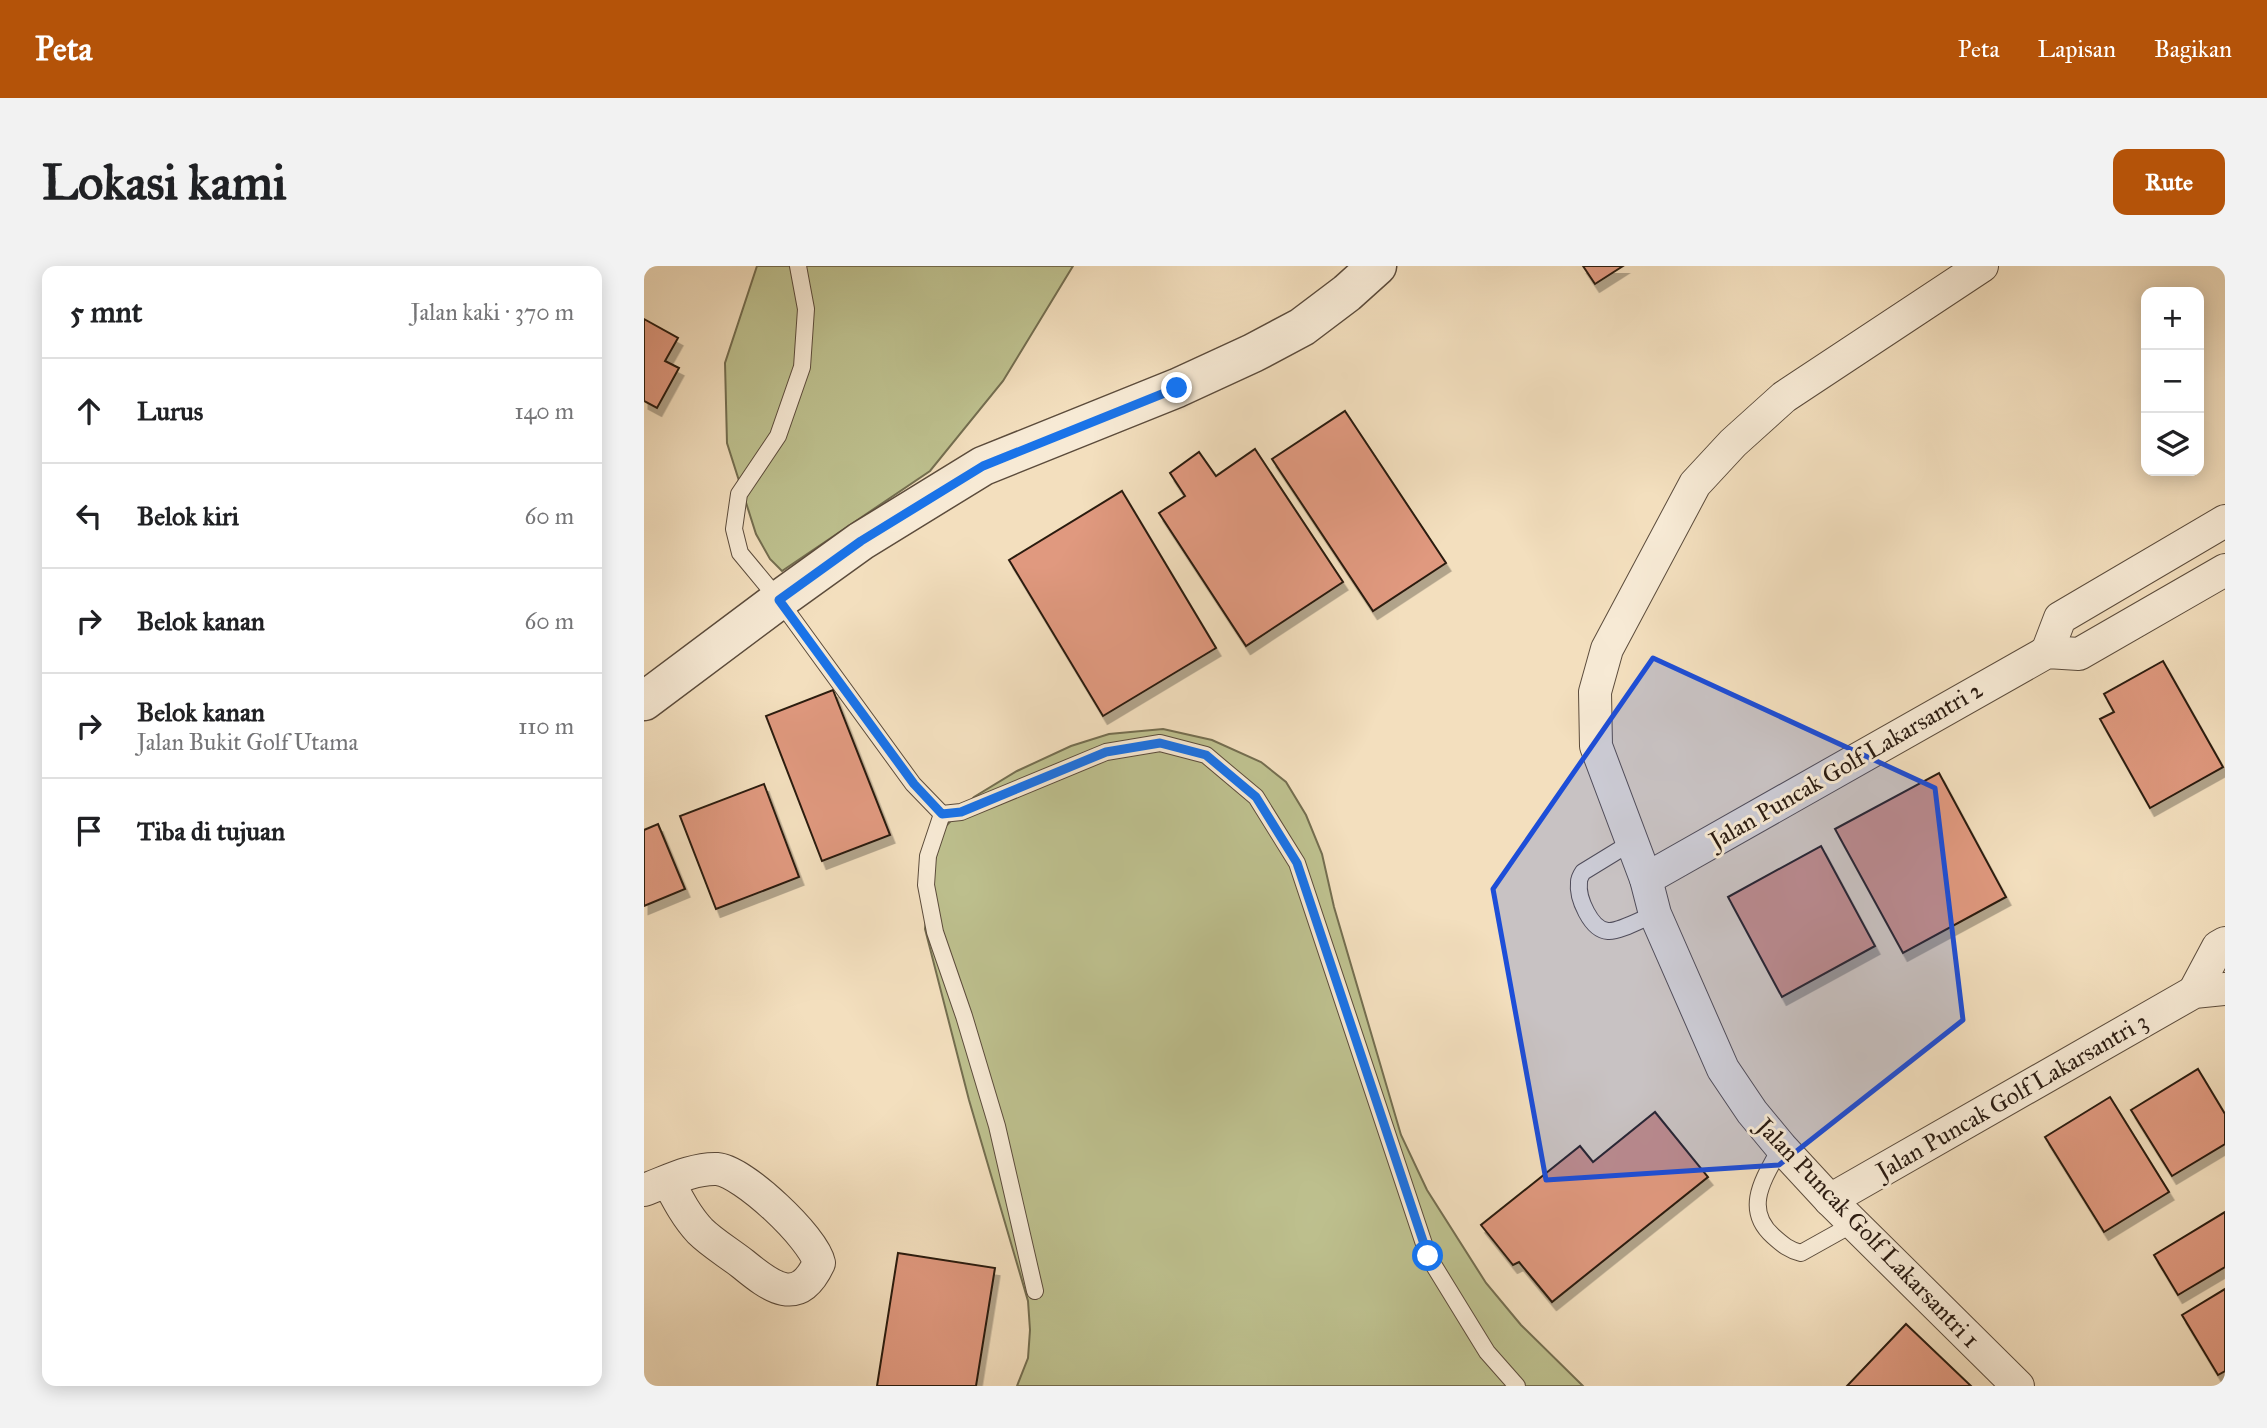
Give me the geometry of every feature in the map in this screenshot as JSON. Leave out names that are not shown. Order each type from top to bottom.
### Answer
[{"type":"street","points":[[644,701],[861,541],[983,466],[1177,388],[1253,353],[1302,327],[1377,266]]},
{"type":"street","name":"Jalan Puncak Golf Lakarsantri 1","points":[[1982,266],[1946,276],[1784,397],[1733,443],[1695,484],[1607,649],[1595,692],[1595,746],[1646,879],[1655,914],[1723,1069],[1752,1112],[1830,1200],[2018,1386]]},
{"type":"street","points":[[2225,521],[2060,618],[2046,652],[2079,654],[2225,570]]},
{"type":"street","name":"Jalan Puncak Golf Lakarsantri 2","points":[[1646,879],[2046,652]]},
{"type":"street","points":[[2194,992],[2218,947],[2225,943]]},
{"type":"street","name":"Jalan Puncak Golf Lakarsantri 3","points":[[1830,1200],[2194,992],[2225,989]]},
{"type":"street","points":[[719,1169],[735,1174],[761,1193],[813,1247],[819,1263],[812,1278],[793,1290],[782,1290],[767,1283],[700,1231],[680,1205],[656,1185],[703,1170],[719,1169]]},
{"type":"lane","points":[[798,266],[806,309],[802,367],[779,436],[739,494],[734,529],[740,554],[779,600],[914,784],[942,814]]},
{"type":"lane","points":[[942,814],[961,812],[1106,752],[1160,743],[1206,755],[1256,797],[1297,863],[1428,1256],[1487,1352],[1517,1386]]},
{"type":"lane","points":[[942,814],[928,856],[926,885],[935,932],[997,1126],[1035,1291]]},
{"type":"lane","points":[[1632,842],[1583,872],[1578,880],[1580,894],[1587,912],[1600,929],[1611,932],[1655,914]]},
{"type":"lane","points":[[1781,1147],[1760,1185],[1757,1208],[1763,1227],[1788,1250],[1801,1252],[1853,1224]]},
{"type":"highlighted area","points":[[1653,658],[1935,788],[1963,1020],[1779,1165],[1546,1180],[1493,889]]},
{"type":"green space","points":[[757,266],[1073,266],[1003,381],[930,471],[782,571],[770,559],[756,534],[727,443],[725,363]]},
{"type":"green space","points":[[1163,729],[1212,740],[1261,762],[1286,782],[1306,815],[1322,854],[1334,907],[1401,1135],[1427,1190],[1486,1283],[1521,1325],[1583,1386],[1017,1386],[1028,1358],[1028,1301],[969,1100],[925,929],[931,874],[944,828],[974,797],[1017,771],[1071,746],[1109,734]]},
{"type":"building","points":[[1583,266],[1623,266],[1595,284]]},
{"type":"building","points":[[644,319],[678,338],[665,361],[679,368],[657,408],[644,401]]},
{"type":"building","points":[[1345,411],[1446,563],[1373,611],[1272,459]]},
{"type":"building","points":[[1255,449],[1343,582],[1246,646],[1159,513],[1185,496],[1170,473],[1199,452],[1216,476]]},
{"type":"building","points":[[1122,491],[1216,648],[1103,716],[1009,560]]},
{"type":"building","points":[[2163,661],[2223,767],[2150,808],[2100,719],[2114,712],[2104,694]]},
{"type":"building","points":[[833,690],[890,835],[822,861],[766,716]]},
{"type":"building","points":[[1939,773],[2006,897],[1903,953],[1835,829]]},
{"type":"building","points":[[764,784],[799,877],[716,909],[680,816]]},
{"type":"building","points":[[658,824],[685,889],[644,906],[644,830]]},
{"type":"building","points":[[1821,846],[1875,946],[1782,997],[1728,897]]},
{"type":"building","points":[[2198,1069],[2225,1114],[2225,1144],[2172,1176],[2131,1110]]},
{"type":"building","points":[[2110,1097],[2169,1192],[2104,1232],[2045,1137]]},
{"type":"building","points":[[1655,1112],[1708,1177],[1552,1302],[1519,1262],[1513,1265],[1481,1225],[1580,1146],[1593,1162]]},
{"type":"building","points":[[2225,1212],[2225,1267],[2178,1295],[2154,1255]]},
{"type":"building","points":[[898,1253],[995,1268],[976,1386],[877,1386]]},
{"type":"building","points":[[2225,1289],[2225,1371],[2218,1375],[2182,1315]]},
{"type":"building","points":[[1906,1324],[1971,1386],[1847,1386]]},
{"type":"route","points":[[1177,388],[983,466],[861,541],[779,600],[914,784],[942,814],[961,812],[1106,752],[1160,743],[1206,755],[1256,797],[1297,863],[1428,1256]]}]
